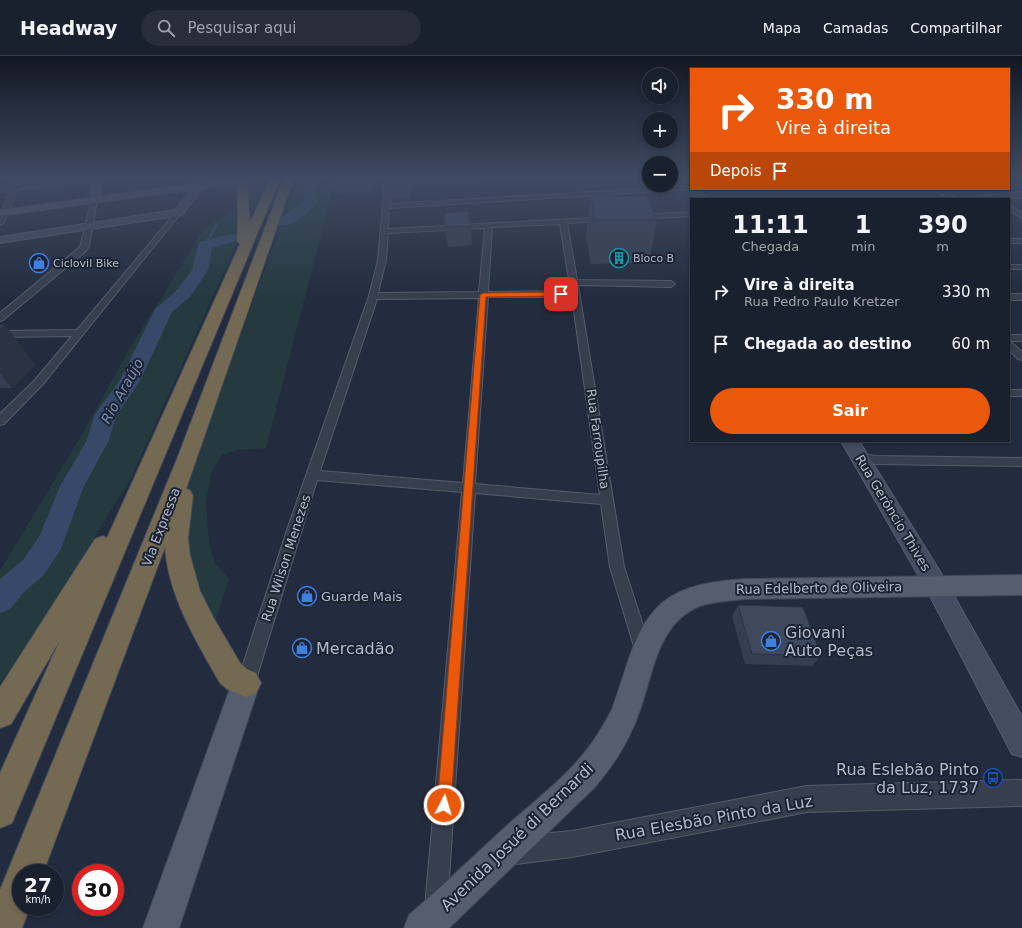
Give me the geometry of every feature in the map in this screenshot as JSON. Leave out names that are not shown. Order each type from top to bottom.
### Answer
[{"type":"highway","points":[[243,250],[244,219]]},
{"type":"highway","points":[[0,812],[257,219]]},
{"type":"highway","name":"Via Expressa","points":[[29,864],[187,459],[275,219]]},
{"type":"highway","points":[[187,459],[176,539],[179,561],[196,612],[209,636],[230,673],[237,679],[246,683]]},
{"type":"highway","points":[[0,713],[30,667],[79,583],[138,493]]},
{"type":"highway","points":[[3,928],[12,906]]},
{"type":"main road","points":[[0,240],[141,219]]},
{"type":"main road","name":"Rua Gerôncio Thives","points":[[851,442],[936,585],[1022,744]]},
{"type":"main road","name":"Rua Edelberto de Oliveira","points":[[644,654],[659,625],[671,612],[685,601],[717,591],[745,588],[1022,585]]},
{"type":"main road","name":"Avenida Josué di Bernardi","points":[[428,922],[566,793],[600,757],[614,735],[624,714],[644,654]]},
{"type":"main road","name":"Rua Wilson Menezes","points":[[161,928],[246,683]]},
{"type":"street","points":[[0,318],[83,249],[85,246],[90,219]]},
{"type":"street","points":[[0,421],[39,382],[172,219]]},
{"type":"street","name":"Rua Wilson Menezes","points":[[246,683],[373,296],[382,260],[385,219]]},
{"type":"street","points":[[384,231],[603,219]]},
{"type":"street","name":"Rua Farroupilha","points":[[563,221],[575,288],[617,568],[644,654]]},
{"type":"street","points":[[428,922],[468,487],[489,225]]},
{"type":"street","points":[[1010,241],[1022,241]]},
{"type":"street","points":[[1010,267],[1022,267]]},
{"type":"street","points":[[373,296],[483,295],[575,288],[671,284]]},
{"type":"street","points":[[1010,297],[1022,297]]},
{"type":"street","points":[[0,334],[80,333]]},
{"type":"street","points":[[1010,338],[1022,338]]},
{"type":"street","points":[[1010,346],[1022,357]]},
{"type":"street","points":[[1010,393],[1022,393]]},
{"type":"street","points":[[861,458],[876,460],[1022,462]]},
{"type":"street","points":[[313,475],[607,500]]},
{"type":"street","name":"Rua Elesbão Pinto da Luz","points":[[504,852],[572,844],[807,799],[1022,793]]},
{"type":"green space","points":[[220,219],[237,219],[239,232],[237,243],[132,476],[42,623],[0,683],[0,571],[80,438],[130,348],[202,232],[209,225]]},
{"type":"green space","points":[[283,219],[325,219],[266,448],[236,450],[222,455],[211,473],[206,502],[209,544],[216,565],[229,579],[213,628],[203,602],[188,547],[184,514],[186,484]]},
{"type":"building","points":[[445,219],[470,219],[471,226],[446,227]]},
{"type":"building","points":[[596,219],[656,219],[657,220],[596,220]]},
{"type":"building","name":"Giovani Auto Peças","points":[[738,605],[803,607],[821,656],[752,654]]},
{"type":"waterway","name":"Rio Araújo","points":[[284,222],[289,219]]},
{"type":"waterway","points":[[205,245],[217,224]]},
{"type":"waterway","name":"Rio Araújo","points":[[0,600],[15,582],[33,568],[51,541],[72,486],[97,442],[106,414],[130,381],[164,309],[184,293],[200,270],[205,245],[231,238]]},
{"type":"place","name":"Bloco B","points":[[619,258]]},
{"type":"place","name":"Ciclovil Bike","points":[[39,263]]},
{"type":"place","name":"Guarde Mais","points":[[307,596]]},
{"type":"place","name":"Giovani Auto Peças","points":[[771,641]]},
{"type":"place","name":"Mercadão","points":[[302,648]]},
{"type":"place","name":"Rua Eslebão Pinto da Luz, 1737","points":[[993,778]]},
{"type":"route","points":[[444,805],[483,295],[561,294]]}]
